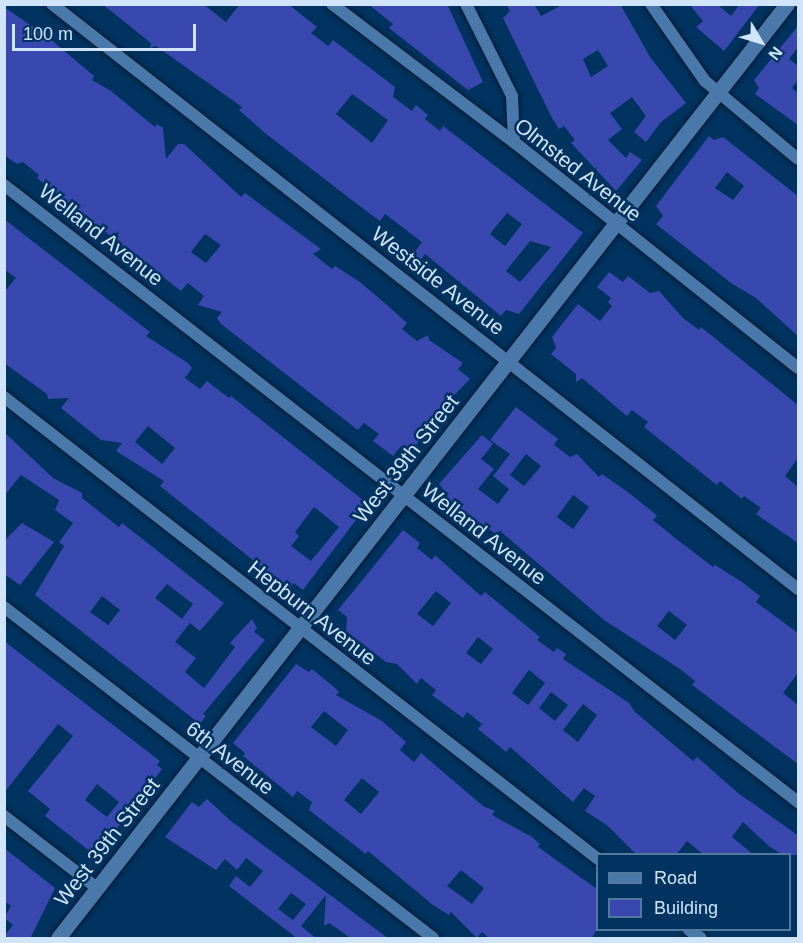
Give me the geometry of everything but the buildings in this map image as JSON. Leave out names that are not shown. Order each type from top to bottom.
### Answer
[{"type":"street","name":"Westside Avenue","points":[[52,4],[798,589]]},
{"type":"street","name":"Olmsted Avenue","points":[[332,4],[514,142],[798,368]]},
{"type":"street","points":[[466,4],[512,96],[514,142]]},
{"type":"street","points":[[651,4],[718,93],[798,159]]},
{"type":"street","name":"West 39th Street","points":[[58,939],[787,4]]},
{"type":"street","name":"Welland Avenue","points":[[4,185],[798,802]]},
{"type":"street","name":"Hepburn Avenue","points":[[4,397],[596,858]]},
{"type":"street","name":"6th Avenue","points":[[4,607],[433,939]]},
{"type":"street","points":[[4,816],[98,888]]}]
